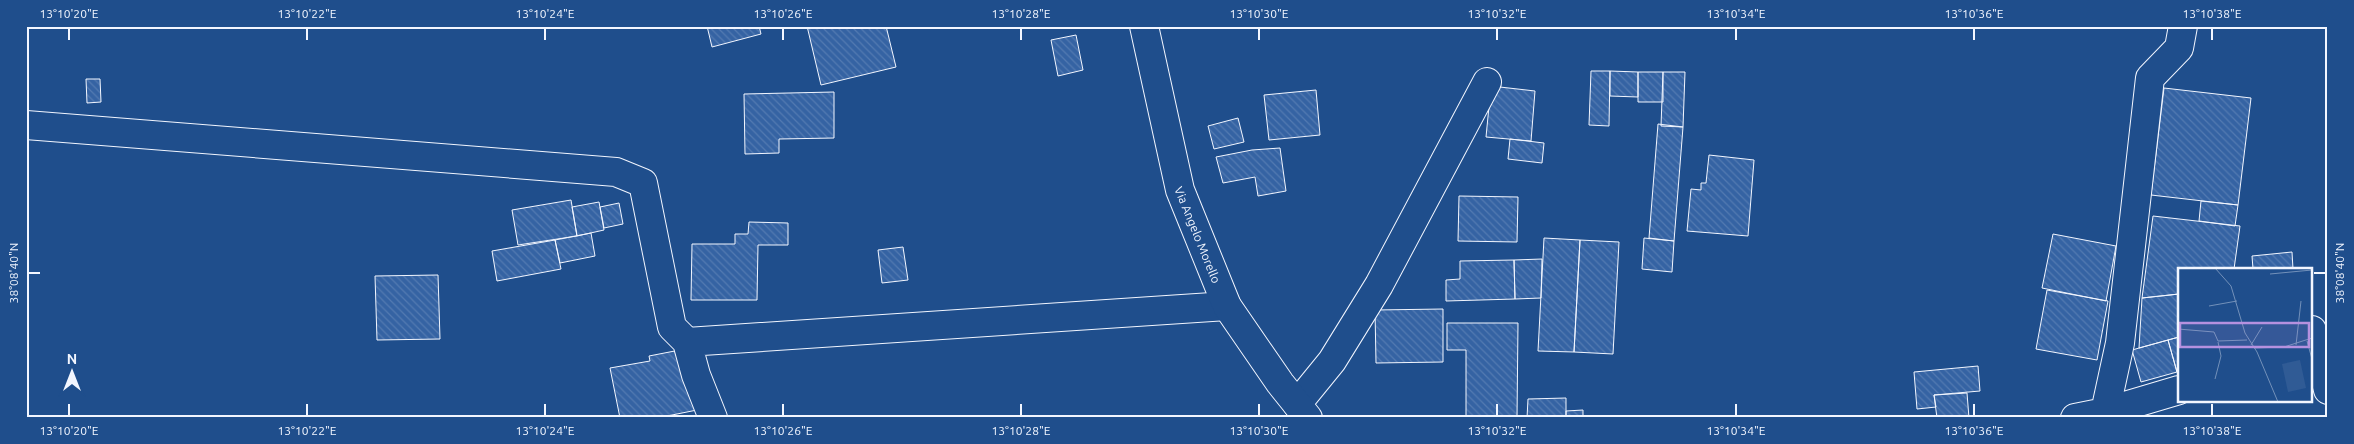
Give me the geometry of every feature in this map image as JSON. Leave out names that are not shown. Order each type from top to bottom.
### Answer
[{"type":"street","name":"Via Angelo Morello","points":[[1144,26],[1180,190],[1227,306],[1280,383],[1303,411]]},
{"type":"street","points":[[2105,412],[2120,343],[2150,78],[2180,48],[2183,26]]},
{"type":"street","points":[[1303,411],[1332,360],[1379,285],[1487,82]]},
{"type":"street","points":[[26,125],[616,172],[643,182],[672,327],[687,342],[696,375],[713,418]]},
{"type":"street","points":[[687,342],[1227,306]]},
{"type":"street","points":[[2317,327],[2328,390]]},
{"type":"street","points":[[2075,418],[2105,412],[2178,390]]},
{"type":"building","points":[[707,26],[759,26],[761,34],[712,47]]},
{"type":"building","points":[[807,26],[886,26],[896,67],[821,85]]},
{"type":"building","points":[[1076,35],[1083,70],[1058,76],[1051,40]]},
{"type":"building","points":[[1591,71],[1610,71],[1609,126],[1589,125]]},
{"type":"building","points":[[1610,71],[1638,72],[1638,97],[1610,96]]},
{"type":"building","points":[[1638,72],[1663,72],[1663,102],[1638,102]]},
{"type":"building","points":[[1663,72],[1685,72],[1683,127],[1661,126]]},
{"type":"building","points":[[86,79],[100,79],[101,102],[87,103]]},
{"type":"building","points":[[1491,86],[1535,91],[1531,141],[1486,137]]},
{"type":"building","points":[[2164,88],[2251,98],[2238,205],[2151,195]]},
{"type":"building","points":[[1316,90],[1320,135],[1269,140],[1264,95]]},
{"type":"building","points":[[834,92],[834,138],[779,139],[779,153],[745,154],[744,94]]},
{"type":"building","points":[[1238,118],[1244,142],[1214,149],[1208,126]]},
{"type":"building","points":[[1658,124],[1683,127],[1674,241],[1649,238]]},
{"type":"building","points":[[1510,139],[1544,143],[1542,163],[1508,159]]},
{"type":"building","points":[[1280,148],[1286,191],[1258,196],[1255,177],[1223,183],[1216,157],[1252,150]]},
{"type":"building","points":[[1709,155],[1754,160],[1748,236],[1687,231],[1691,189],[1701,190],[1701,183],[1706,183]]},
{"type":"building","points":[[1459,196],[1518,197],[1517,242],[1458,241]]},
{"type":"building","points":[[571,200],[577,236],[518,245],[512,210]]},
{"type":"building","points":[[2201,201],[2238,205],[2235,226],[2199,221]]},
{"type":"building","points":[[599,202],[604,230],[577,236],[572,207]]},
{"type":"building","points":[[619,203],[623,224],[604,228],[600,207]]},
{"type":"building","points":[[2153,216],[2240,226],[2234,268],[2178,268],[2178,294],[2142,298]]},
{"type":"building","points":[[749,222],[788,223],[788,245],[758,245],[757,300],[691,300],[692,244],[735,244],[735,234],[748,234]]},
{"type":"building","points":[[591,233],[595,256],[560,263],[555,240]]},
{"type":"building","points":[[2053,234],[2116,246],[2106,301],[2042,288]]},
{"type":"building","points":[[1544,238],[1580,240],[1574,352],[1538,351]]},
{"type":"building","points":[[1644,238],[1674,241],[1672,272],[1642,269]]},
{"type":"building","points":[[555,240],[561,269],[497,281],[492,251]]},
{"type":"building","points":[[1580,240],[1619,242],[1613,354],[1574,352]]},
{"type":"building","points":[[903,247],[908,280],[882,283],[878,250]]},
{"type":"building","points":[[2292,252],[2293,268],[2253,268],[2252,256]]},
{"type":"building","points":[[1542,259],[1541,298],[1515,299],[1514,260]]},
{"type":"building","points":[[1514,260],[1515,299],[1446,301],[1446,280],[1460,279],[1460,261]]},
{"type":"building","points":[[438,275],[440,339],[377,340],[375,276]]},
{"type":"building","points":[[2047,290],[2108,301],[2097,360],[2036,349]]},
{"type":"building","points":[[2178,294],[2178,337],[2139,348],[2142,298]]},
{"type":"building","points":[[1443,309],[1443,362],[1376,363],[1375,310]]},
{"type":"building","points":[[1447,323],[1518,323],[1517,418],[1466,418],[1466,350],[1447,350]]},
{"type":"building","points":[[2178,337],[2178,372],[2177,372],[2168,340]]},
{"type":"building","points":[[2168,340],[2177,372],[2141,382],[2132,350]]},
{"type":"building","points":[[685,349],[697,410],[657,418],[620,418],[610,368],[650,361],[649,356]]},
{"type":"building","points":[[1978,366],[1980,391],[1934,395],[1936,407],[1917,409],[1914,372]]},
{"type":"building","points":[[1967,393],[1969,418],[1937,418],[1934,395]]},
{"type":"building","points":[[1566,398],[1566,418],[1527,418],[1528,399]]},
{"type":"building","points":[[1583,410],[1583,418],[1566,418],[1566,411]]}]
